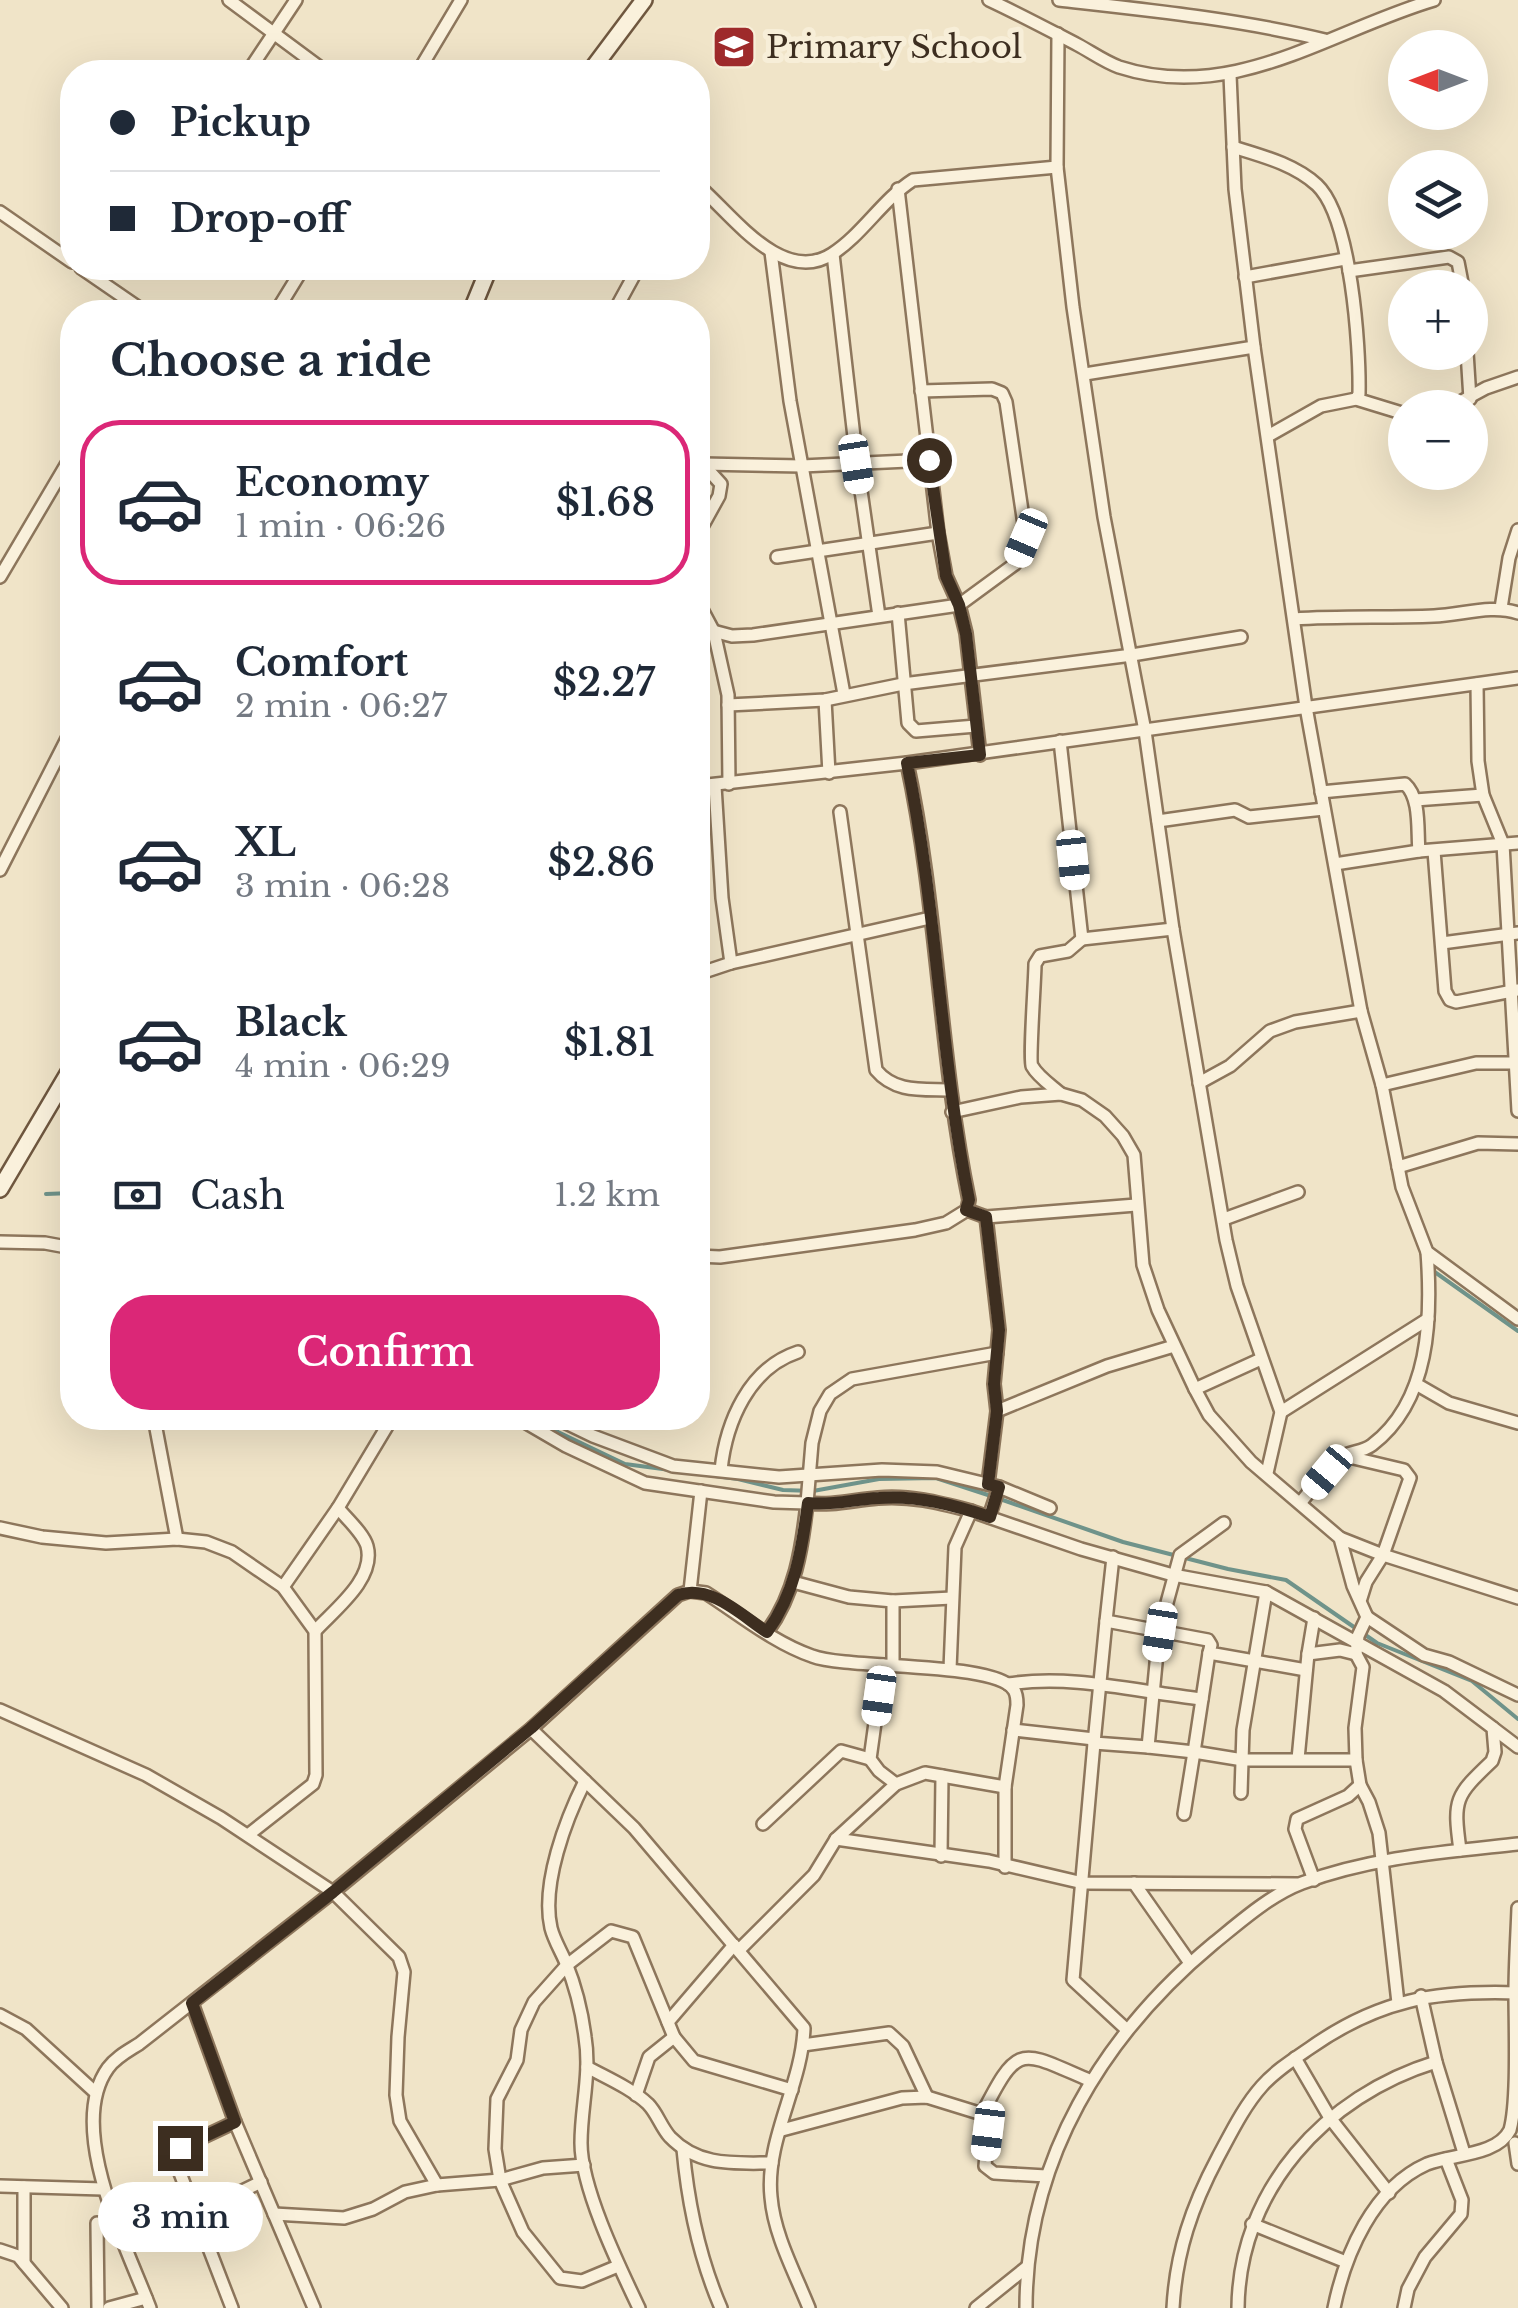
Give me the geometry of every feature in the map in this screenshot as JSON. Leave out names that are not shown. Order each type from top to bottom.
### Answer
[{"type":"street","points":[[229,0],[310,60]]},
{"type":"street","points":[[256,60],[296,0]]},
{"type":"street","points":[[425,60],[462,0]]},
{"type":"street","points":[[599,60],[644,0]]},
{"type":"street","points":[[992,0],[1117,66],[1171,78],[1230,75],[1304,50],[1388,6],[1434,0]]},
{"type":"street","points":[[1059,0],[1128,6],[1286,30],[1325,40]]},
{"type":"street","points":[[1058,34],[1057,166],[1073,307],[1104,517],[1132,654],[1173,929],[1224,1218],[1237,1286],[1282,1412],[1268,1474]]},
{"type":"street","points":[[1230,75],[1245,277],[1306,707],[1361,1010],[1411,1215],[1427,1252],[1426,1346],[1416,1384],[1382,1435],[1368,1448],[1344,1456],[1301,1502]]},
{"type":"street","points":[[1233,147],[1271,158],[1316,184],[1334,208],[1347,265],[1358,351],[1356,399]]},
{"type":"street","points":[[710,196],[771,252],[798,263],[810,263],[833,254],[913,180],[1057,166]]},
{"type":"street","points":[[898,190],[938,533],[946,576],[959,605],[980,755]]},
{"type":"street","points":[[0,212],[60,249]]},
{"type":"street","points":[[771,252],[790,401],[844,694]]},
{"type":"street","points":[[833,254],[856,464],[879,616]]},
{"type":"street","points":[[1245,277],[1449,257],[1458,262],[1460,270]]},
{"type":"street","points":[[98,280],[128,300]]},
{"type":"street","points":[[1085,374],[1254,347]]},
{"type":"street","points":[[1483,390],[1518,377]]},
{"type":"street","points":[[710,631],[732,636],[753,634],[959,605],[1015,564],[1026,538],[1002,393],[992,389],[920,391]]},
{"type":"street","points":[[1268,436],[1321,406],[1356,399],[1388,409]]},
{"type":"street","points":[[710,462],[802,466],[929,460]]},
{"type":"street","points":[[710,472],[721,484],[710,512]]},
{"type":"street","points":[[0,576],[60,475]]},
{"type":"street","points":[[1501,608],[1508,558],[1518,530]]},
{"type":"street","points":[[777,556],[938,533]]},
{"type":"street","points":[[1294,619],[1379,614],[1432,616],[1501,608],[1518,613]]},
{"type":"street","points":[[898,614],[908,723],[916,731],[976,726]]},
{"type":"street","points":[[710,624],[728,705],[729,784]]},
{"type":"street","points":[[728,705],[825,700],[903,684],[1241,637]]},
{"type":"street","points":[[710,786],[980,755],[1518,678]]},
{"type":"street","points":[[1476,684],[1483,795],[1503,844],[1513,933],[1518,1111]]},
{"type":"street","points":[[825,700],[829,773]]},
{"type":"street","points":[[1060,741],[1082,939]]},
{"type":"street","points":[[0,870],[60,752]]},
{"type":"street","points":[[710,1257],[915,1230],[946,1223],[966,1210],[969,1200],[952,1112],[907,763]]},
{"type":"street","points":[[1321,792],[1405,784],[1414,800],[1419,852]]},
{"type":"street","points":[[716,786],[722,898],[731,963]]},
{"type":"street","points":[[1414,800],[1483,795]]},
{"type":"street","points":[[1158,821],[1235,810],[1249,816],[1324,810]]},
{"type":"street","points":[[840,812],[876,1070],[899,1088],[950,1090]]},
{"type":"street","points":[[1335,864],[1518,842]]},
{"type":"street","points":[[1434,851],[1446,991],[1450,1000],[1515,990]]},
{"type":"street","points":[[710,970],[930,918]]},
{"type":"street","points":[[1061,1094],[1030,1062],[1036,964],[1040,956],[1068,951],[1082,939],[1173,929]]},
{"type":"street","points":[[1442,943],[1513,933]]},
{"type":"street","points":[[1199,1082],[1230,1066],[1270,1031],[1295,1022],[1361,1010]]},
{"type":"street","points":[[1382,1084],[1476,1063],[1517,1063]]},
{"type":"street","points":[[0,1189],[60,1086]]},
{"type":"street","points":[[952,1112],[1020,1097],[1061,1094],[1082,1100],[1104,1116],[1134,1155],[1143,1265],[1174,1346],[1209,1415],[1231,1441],[1340,1538],[1518,1598]]},
{"type":"street","points":[[1398,1167],[1478,1143],[1518,1144]]},
{"type":"street","points":[[1224,1218],[1298,1192]]},
{"type":"street","points":[[966,1210],[986,1217],[1136,1204]]},
{"type":"street","points":[[986,1217],[999,1330],[994,1384],[997,1411],[993,1498]]},
{"type":"street","points":[[0,1242],[60,1246]]},
{"type":"street","points":[[1427,1252],[1518,1319]]},
{"type":"street","points":[[1282,1412],[1428,1320]]},
{"type":"street","points":[[997,1411],[1107,1366],[1174,1346]]},
{"type":"street","points":[[721,1470],[736,1410],[778,1359],[798,1352]]},
{"type":"street","points":[[767,1632],[779,1616],[793,1582],[803,1544],[820,1411],[830,1394],[852,1378],[998,1353]]},
{"type":"street","points":[[1196,1389],[1261,1358]]},
{"type":"street","points":[[1416,1384],[1449,1403],[1518,1423]]},
{"type":"street","points":[[156,1430],[177,1539]]},
{"type":"street","points":[[283,1587],[338,1508],[385,1430]]},
{"type":"street","points":[[561,1430],[645,1482],[701,1492],[807,1492],[882,1470],[937,1472],[1113,1557],[1176,1566],[1266,1592],[1444,1691],[1518,1746]]},
{"type":"street","points":[[567,1430],[673,1466],[780,1477],[840,1505],[877,1498],[910,1498],[971,1510]]},
{"type":"street","points":[[1344,1456],[1408,1473],[1410,1478],[1383,1555],[1361,1598]]},
{"type":"street","points":[[690,1591],[701,1492]]},
{"type":"street","points":[[950,1669],[956,1547],[971,1510],[993,1498],[1050,1508]]},
{"type":"street","points":[[315,1631],[360,1582],[368,1562],[366,1544],[338,1508]]},
{"type":"street","points":[[1148,1748],[1160,1632],[1176,1566],[1224,1523]]},
{"type":"street","points":[[0,1528],[42,1537],[106,1542],[177,1539],[220,1545],[283,1587],[315,1631],[316,1775],[312,1784],[248,1835]]},
{"type":"street","points":[[1340,1538],[1366,1621],[1357,1645],[1363,1667],[1355,1728],[1356,1760],[1360,1785],[1370,1802],[1379,1833],[1398,2003]]},
{"type":"street","points":[[1113,1557],[1072,1980],[1126,2030]]},
{"type":"street","points":[[793,1582],[848,1597],[893,1602],[952,1598]]},
{"type":"street","points":[[109,2308],[148,2303],[103,2189],[96,2157],[96,2093],[107,2069],[120,2055],[333,1892],[531,1728],[678,1595],[706,1592],[810,1656],[843,1665],[950,1669],[1008,1684],[1040,1680],[1102,1684],[1202,1699]]},
{"type":"street","points":[[1241,1793],[1242,1730],[1266,1592]]},
{"type":"street","points":[[870,1759],[888,1665],[893,1602]]},
{"type":"street","points":[[1298,1758],[1314,1618]]},
{"type":"street","points":[[1106,1621],[1208,1640],[1211,1645],[1184,1814]]},
{"type":"street","points":[[1366,1621],[1406,1646],[1518,1695]]},
{"type":"street","points":[[1308,1654],[1357,1645]]},
{"type":"street","points":[[1209,1653],[1306,1670]]},
{"type":"street","points":[[1005,1867],[1005,1788],[1018,1704],[1016,1691],[1008,1684]]},
{"type":"street","points":[[0,1710],[168,1786],[248,1835],[333,1892],[399,1957],[404,1972],[398,2037],[400,2121],[437,2185]]},
{"type":"street","points":[[531,1728],[634,1828],[804,2028],[804,2045],[772,2163],[770,2196],[776,2224],[809,2308]]},
{"type":"street","points":[[1460,1850],[1458,1797],[1492,1761],[1493,1728]]},
{"type":"street","points":[[1013,1730],[1242,1760],[1356,1760]]},
{"type":"street","points":[[763,1824],[842,1751],[870,1759],[896,1784]]},
{"type":"street","points":[[668,2022],[736,1947],[814,1875],[836,1839],[896,1784],[924,1773],[1005,1788]]},
{"type":"street","points":[[941,1856],[942,1776]]},
{"type":"street","points":[[585,1781],[566,1825],[551,1890],[551,1929],[567,1965],[584,2030],[584,2165],[618,2266],[639,2308]]},
{"type":"street","points":[[1314,1880],[1295,1829],[1296,1819],[1348,1796],[1360,1785]]},
{"type":"street","points":[[836,1839],[990,1861],[1083,1883],[1298,1884],[1380,1860],[1518,1844]]},
{"type":"street","points":[[1134,1883],[1190,1963]]},
{"type":"street","points":[[1026,2308],[1027,2267],[1046,2176],[1068,2120],[1090,2080],[1126,2030],[1190,1963],[1247,1916],[1298,1884]]},
{"type":"street","points":[[1500,2144],[1517,2109],[1518,1908]]},
{"type":"street","points":[[618,2266],[582,2281],[560,2278],[524,2232],[500,2180],[495,2149],[497,2099],[517,2060],[526,2015],[567,1965],[611,1930],[632,1937],[674,2037],[694,2060],[792,2090]]},
{"type":"street","points":[[1173,2308],[1175,2272],[1190,2216],[1214,2164],[1262,2086],[1295,2058],[1354,2020],[1398,2003],[1420,1996],[1466,1992],[1516,1993]]},
{"type":"street","points":[[1420,1996],[1464,2153]]},
{"type":"street","points":[[192,2003],[235,2122],[314,2308]]},
{"type":"street","points":[[0,2015],[26,2029],[96,2093]]},
{"type":"street","points":[[804,2045],[889,2033],[903,2046],[927,2097]]},
{"type":"street","points":[[636,2095],[649,2057],[674,2037]]},
{"type":"street","points":[[1046,2176],[994,2172],[985,2166],[988,2131],[982,2114],[1005,2069],[1020,2058],[1036,2057],[1090,2080]]},
{"type":"street","points":[[1295,2058],[1330,2118],[1389,2193]]},
{"type":"street","points":[[1238,2308],[1241,2264],[1252,2224],[1282,2169],[1330,2118],[1406,2071],[1436,2062]]},
{"type":"street","points":[[587,2067],[649,2105],[667,2134],[684,2149],[718,2164],[772,2163]]},
{"type":"street","points":[[782,2130],[902,2098],[927,2097],[982,2114]]},
{"type":"street","points":[[232,2308],[175,2160],[180,2148],[235,2122]]},
{"type":"street","points":[[1334,2308],[1346,2262],[1368,2219],[1389,2193],[1425,2165],[1500,2144],[1516,2143],[1518,2164]]},
{"type":"street","points":[[684,2149],[686,2189],[705,2271],[720,2308]]},
{"type":"street","points":[[1404,2308],[1408,2289],[1425,2257],[1462,2214],[1462,2200],[1446,2159]]},
{"type":"street","points":[[274,2214],[344,2218],[373,2209],[405,2192],[500,2180],[543,2168],[584,2165]]},
{"type":"street","points":[[124,2240],[195,2214],[260,2182]]},
{"type":"street","points":[[0,2186],[103,2189]]},
{"type":"street","points":[[24,2187],[24,2263]]},
{"type":"street","points":[[97,2223],[98,2308]]},
{"type":"street","points":[[1252,2224],[1346,2262]]},
{"type":"street","points":[[0,2250],[8,2250],[24,2263],[62,2308]]},
{"type":"street","points":[[976,2308],[1027,2267]]},
{"type":"waterway","points":[[46,1194],[60,1193]]},
{"type":"waterway","points":[[1432,1270],[1518,1331]]},
{"type":"waterway","points":[[555,1430],[625,1464],[738,1479],[783,1490],[813,1491],[879,1479],[936,1478],[991,1496]]},
{"type":"waterway","points":[[1000,1499],[1123,1542],[1286,1580],[1377,1643],[1472,1681],[1518,1719]]},
{"type":"place","name":"Primary School","points":[[734,47]]},
{"type":"route","points":[[180,2148],[235,2122],[192,2003],[531,1728],[678,1595],[706,1592],[767,1632],[779,1616],[793,1582],[808,1503],[840,1505],[877,1498],[910,1498],[990,1517],[999,1487],[988,1484],[997,1411],[994,1384],[999,1330],[986,1217],[966,1210],[969,1200],[952,1112],[907,763],[980,755],[966,634],[946,576],[929,460]]}]
